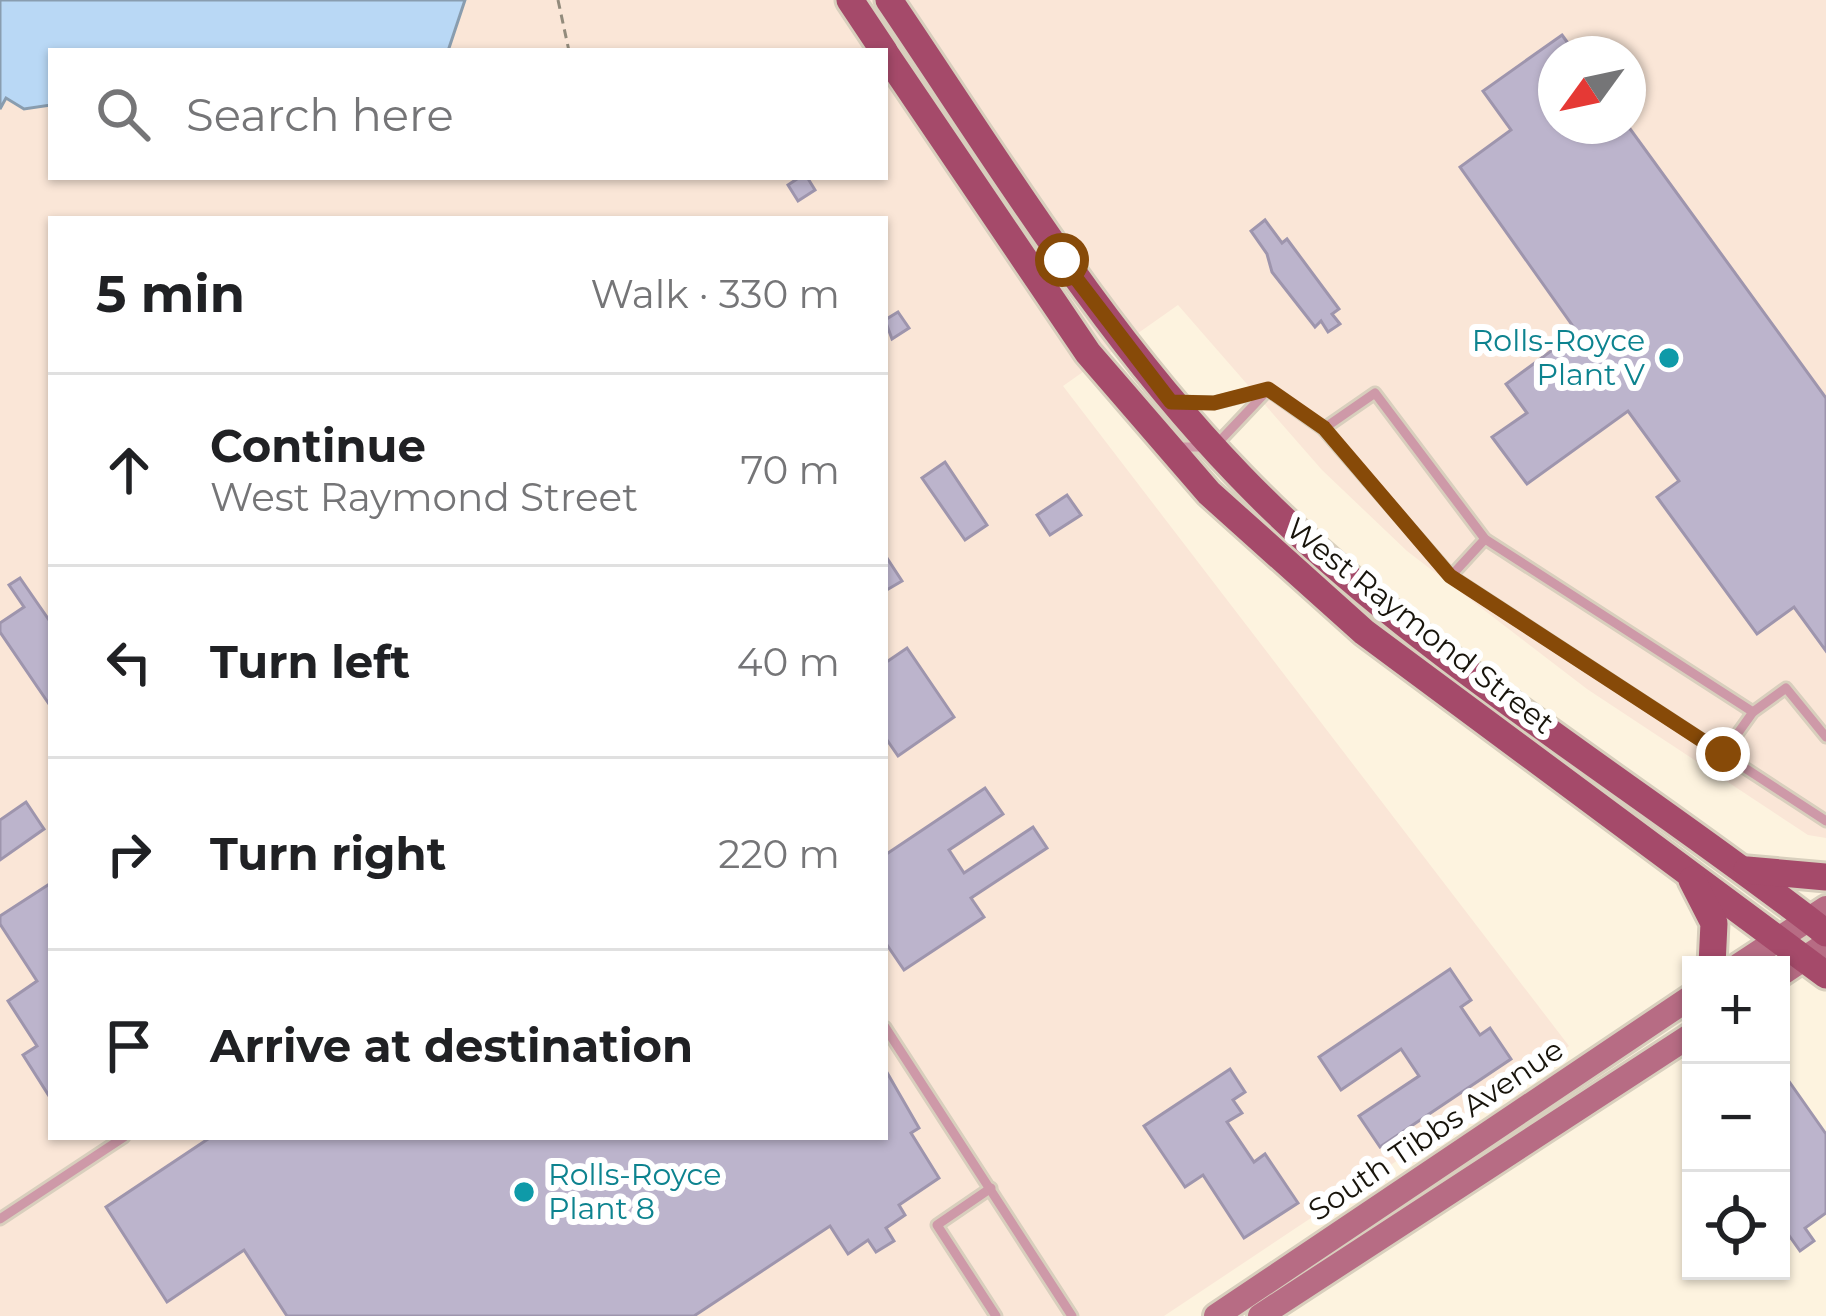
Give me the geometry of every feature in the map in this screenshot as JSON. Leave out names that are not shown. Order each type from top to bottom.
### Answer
[{"type":"main road","name":"West Raymond Street","points":[[850,0],[882,48]]},
{"type":"main road","name":"West Raymond Street","points":[[889,0],[1099,312],[1171,402],[1281,517],[1368,591],[1739,868],[1820,920]]},
{"type":"main road","name":"West Raymond Street","points":[[888,56],[1088,353],[1166,446],[1270,552],[1364,632],[1809,963]]},
{"type":"main road","points":[[1739,868],[1826,877]]},
{"type":"main road","points":[[1686,871],[1714,923],[1712,956]]},
{"type":"main road","points":[[1752,956],[1820,920]]},
{"type":"main road","name":"South Tibbs Avenue","points":[[1216,1316],[1682,1003]]},
{"type":"main road","name":"South Tibbs Avenue","points":[[1260,1316],[1682,1041]]},
{"type":"lane","points":[[1166,446],[1214,447],[1268,389]]},
{"type":"lane","points":[[1171,402],[1214,403],[1268,389],[1324,428],[1450,576],[1826,821]]},
{"type":"lane","points":[[1324,428],[1375,393],[1485,538],[1753,712]]},
{"type":"lane","points":[[1450,576],[1485,538]]},
{"type":"lane","points":[[1723,754],[1753,712],[1786,688],[1826,737]]},
{"type":"lane","points":[[888,1032],[1072,1316]]},
{"type":"lane","points":[[0,1219],[119,1140]]},
{"type":"lane","points":[[992,1188],[937,1226],[996,1316]]},
{"type":"path","points":[[559,0],[568,48]]},
{"type":"shaded area","points":[[0,0],[1826,0],[1826,838],[1808,835],[1587,689],[1407,551],[1322,470],[1178,305],[1063,386],[1569,1046],[1164,1316],[0,1316]]},
{"type":"water","points":[[0,0],[465,0],[449,48],[48,48],[48,105],[24,109],[6,98],[0,109]]},
{"type":"building","name":"Rolls-Royce Plant V","points":[[1538,52],[1538,144],[1641,144],[1826,398],[1826,651],[1794,607],[1757,634],[1657,497],[1679,481],[1628,411],[1527,484],[1492,437],[1527,413],[1506,384],[1577,332],[1460,167],[1511,130],[1483,91]]},
{"type":"building","points":[[809,180],[815,190],[798,201],[788,185]]},
{"type":"building","points":[[1265,220],[1282,243],[1287,239],[1339,309],[1332,314],[1340,324],[1328,332],[1321,321],[1315,327],[1272,272],[1267,254],[1251,231]]},
{"type":"building","points":[[898,312],[909,328],[892,339],[888,318]]},
{"type":"building","points":[[945,462],[987,525],[965,540],[922,478]]},
{"type":"building","points":[[1067,495],[1081,515],[1050,535],[1037,515]]},
{"type":"building","points":[[888,560],[902,581],[888,589]]},
{"type":"building","points":[[20,578],[48,619],[48,703],[0,632],[0,623],[24,607],[9,585]]},
{"type":"building","points":[[907,648],[954,717],[898,756],[888,741],[888,661]]},
{"type":"building","points":[[985,788],[1003,814],[949,850],[964,873],[1033,827],[1047,848],[971,898],[984,917],[904,970],[888,946],[888,853]]},
{"type":"building","points":[[26,802],[44,829],[0,860],[0,820]]},
{"type":"building","points":[[48,885],[48,1094],[23,1055],[37,1046],[8,1001],[37,981],[0,924],[0,916]]},
{"type":"building","points":[[1450,969],[1471,1000],[1461,1007],[1480,1035],[1490,1028],[1511,1059],[1380,1147],[1359,1116],[1419,1076],[1401,1049],[1341,1090],[1319,1057]]},
{"type":"building","points":[[1230,1069],[1245,1092],[1233,1100],[1242,1113],[1227,1122],[1254,1162],[1265,1154],[1298,1203],[1244,1238],[1203,1175],[1185,1187],[1144,1126]]},
{"type":"building","name":"Rolls-Royce Plant 8","points":[[888,1074],[919,1128],[911,1133],[939,1178],[899,1205],[905,1215],[886,1228],[894,1241],[876,1252],[868,1240],[848,1254],[830,1226],[694,1316],[287,1316],[244,1250],[167,1302],[106,1207],[206,1140],[888,1140]]},
{"type":"building","points":[[1790,1083],[1826,1134],[1826,1213],[1805,1228],[1814,1241],[1800,1251],[1790,1237]]},
{"type":"place","name":"Rolls-Royce Plant V","points":[[1669,358]]},
{"type":"place","name":"Rolls-Royce Plant 8","points":[[524,1192]]},
{"type":"route","points":[[1062,260],[1171,402],[1214,403],[1268,389],[1324,428],[1450,576],[1723,754]]}]
